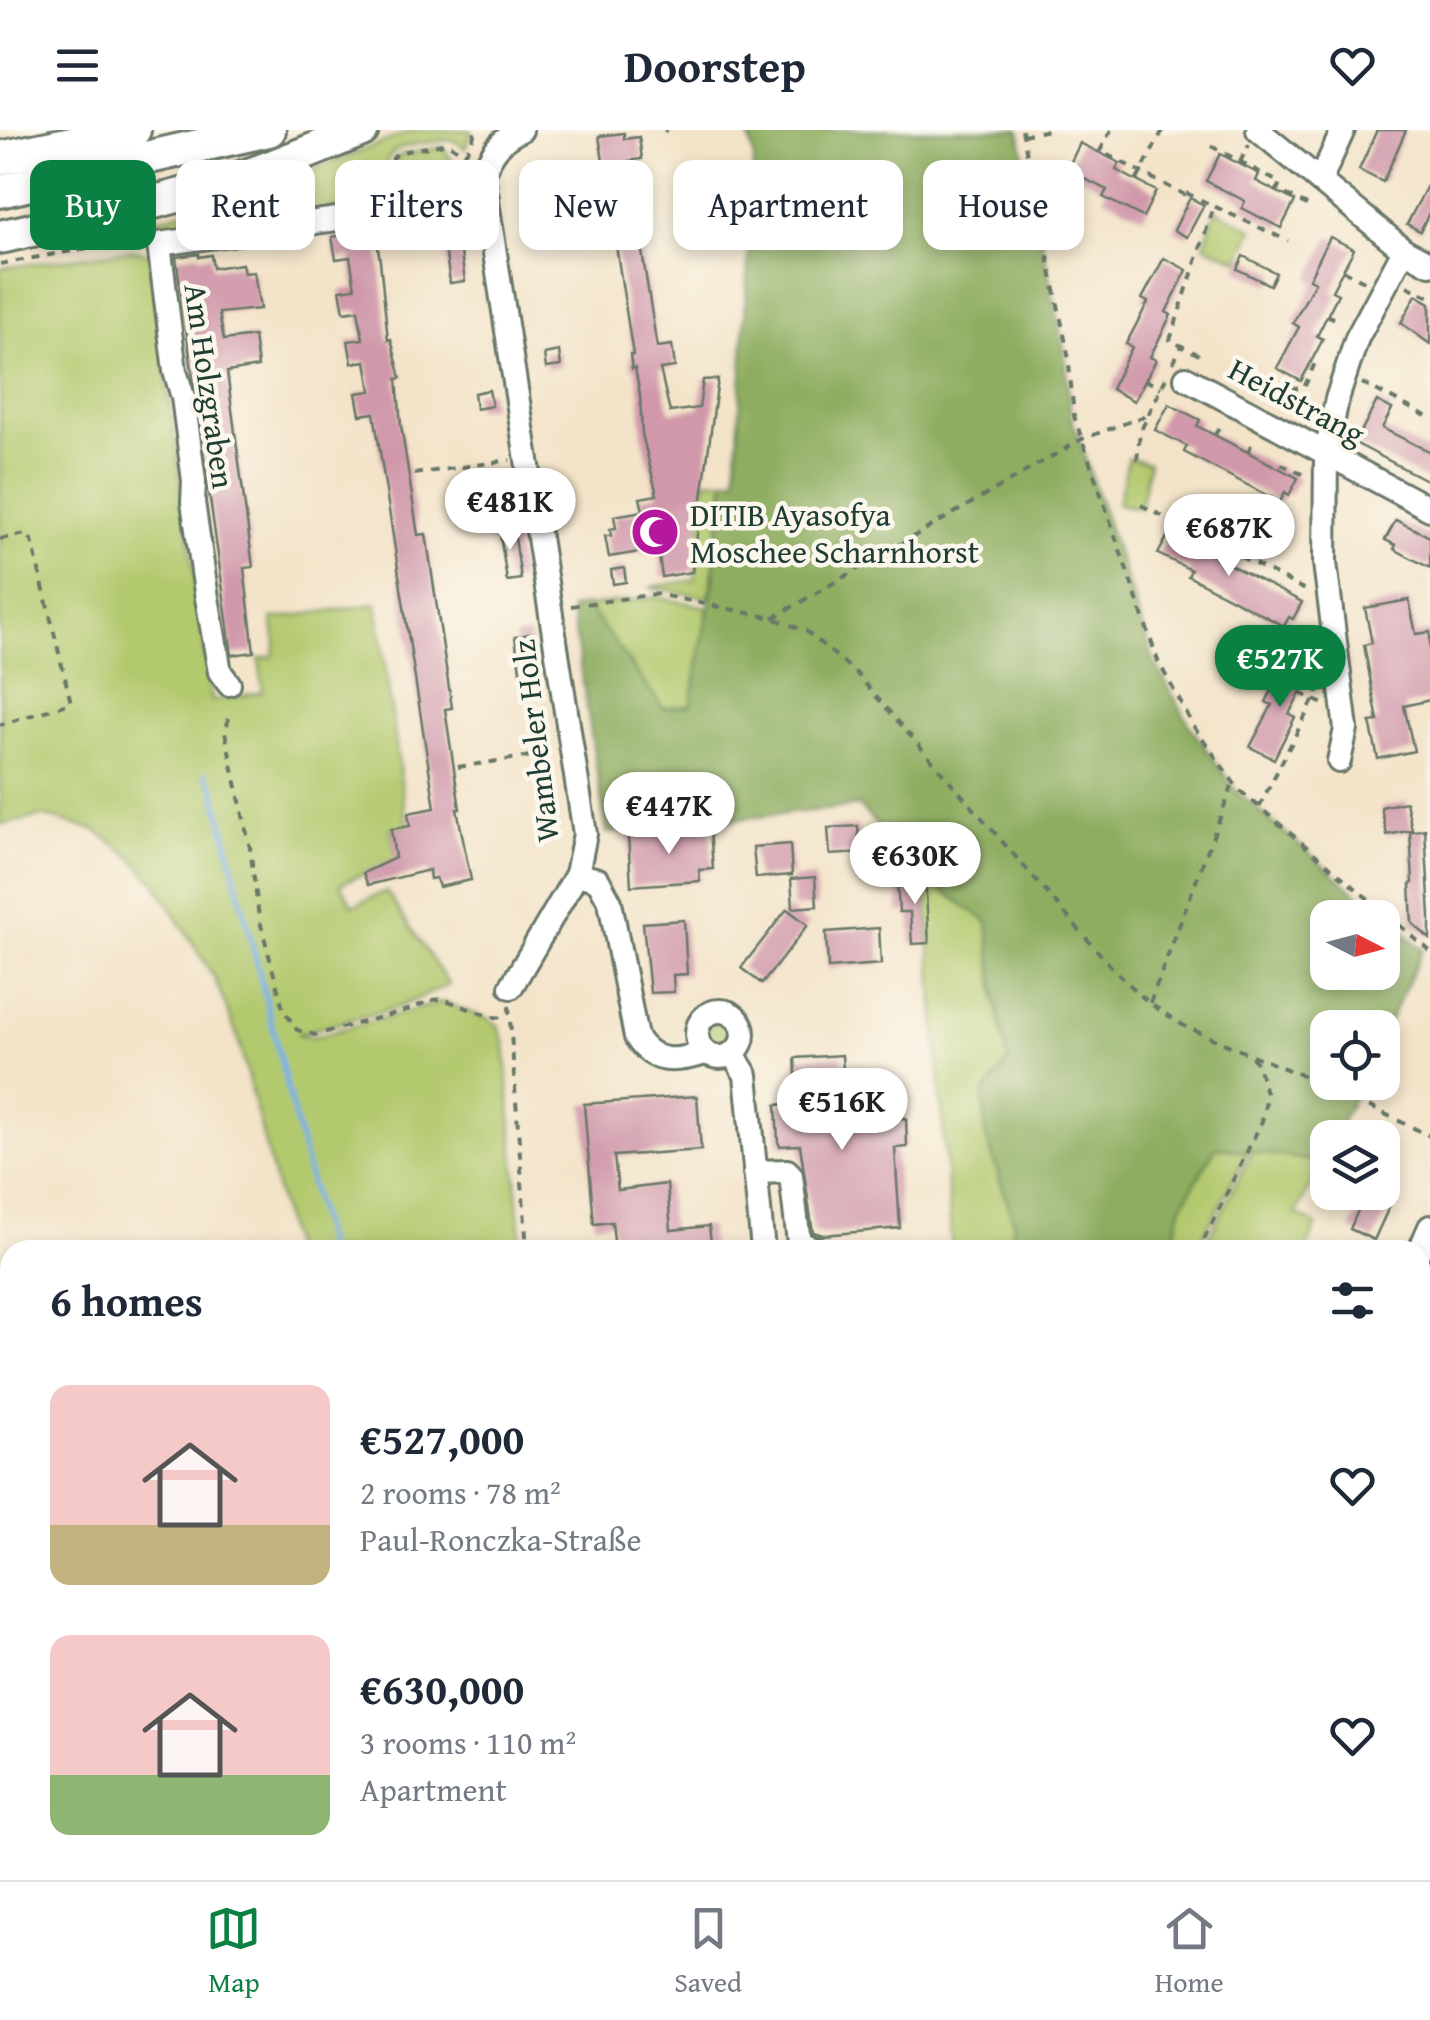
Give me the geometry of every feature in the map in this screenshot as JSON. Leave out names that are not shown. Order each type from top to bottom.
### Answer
[{"type":"highway","points":[[0,158],[134,130]]},
{"type":"highway","points":[[0,191],[268,130]]},
{"type":"highway","points":[[0,237],[207,188],[299,158],[362,130]]},
{"type":"street","points":[[488,160],[497,146],[520,130]]},
{"type":"street","points":[[1320,181],[1343,130]]},
{"type":"street","points":[[1256,133],[1404,250],[1430,264]]},
{"type":"street","name":"Am Holzgraben","points":[[230,684],[220,672],[206,592],[159,244],[335,213]]},
{"type":"street","name":"Wambeler Holz","points":[[495,250],[585,834],[577,874],[511,987]]},
{"type":"street","points":[[1339,761],[1346,729],[1325,563],[1326,454],[1356,338],[1404,250]]},
{"type":"street","name":"Heidstrang","points":[[1186,378],[1430,509]]},
{"type":"street","points":[[577,874],[598,880],[610,902],[636,1036],[647,1054],[664,1059],[706,1052]]},
{"type":"street","points":[[720,1010],[730,1013],[741,1024],[742,1040],[732,1053],[716,1057],[706,1052],[696,1030],[704,1016],[720,1010]]},
{"type":"street","points":[[732,1053],[746,1075],[762,1240]]},
{"type":"street","points":[[755,1172],[792,1174],[799,1240]]},
{"type":"path","points":[[392,160],[404,151],[448,144],[465,154],[476,130]]},
{"type":"path","points":[[1029,160],[1023,132],[1050,130]]},
{"type":"path","points":[[1111,130],[1100,152],[1288,242]]},
{"type":"path","points":[[1136,180],[1164,130]]},
{"type":"path","points":[[1240,162],[1256,133]]},
{"type":"path","points":[[1211,146],[1280,183],[1276,190],[1307,205]]},
{"type":"path","points":[[1170,340],[1214,207]]},
{"type":"path","points":[[0,264],[111,244],[159,244]]},
{"type":"path","points":[[1047,250],[1068,354],[1074,416],[1158,661],[1194,727],[1233,783],[1430,951]]},
{"type":"path","points":[[1344,270],[1371,285]]},
{"type":"path","points":[[1398,281],[1430,297]]},
{"type":"path","points":[[1176,291],[1185,295]]},
{"type":"path","points":[[1328,316],[1350,326]]},
{"type":"path","points":[[1161,335],[1199,355]]},
{"type":"path","points":[[1137,460],[1140,432],[1182,346]]},
{"type":"path","points":[[1305,386],[1313,362],[1325,368]]},
{"type":"path","points":[[1354,379],[1430,418]]},
{"type":"path","points":[[1146,380],[1162,388]]},
{"type":"path","points":[[1290,389],[1305,386],[1316,391]]},
{"type":"path","points":[[1215,435],[1226,414]]},
{"type":"path","points":[[773,618],[1082,439],[1148,415]]},
{"type":"path","points":[[1248,452],[1258,430]]},
{"type":"path","points":[[414,474],[510,460]]},
{"type":"path","points":[[1278,468],[1281,464],[1314,480]]},
{"type":"path","points":[[1140,504],[1320,598]]},
{"type":"path","points":[[0,539],[26,534],[32,541],[71,703],[0,725]]},
{"type":"path","points":[[1220,560],[1225,549]]},
{"type":"path","points":[[1252,576],[1258,566]]},
{"type":"path","points":[[1284,593],[1290,582]]},
{"type":"path","points":[[551,609],[656,594],[773,618],[806,631],[854,672],[1114,970],[1150,1003],[1184,1026],[1321,1083],[1430,1136]]},
{"type":"path","points":[[1259,807],[1321,685]]},
{"type":"path","points":[[1300,693],[1334,710]]},
{"type":"path","points":[[229,718],[225,732],[250,848],[259,917],[284,1009],[297,1030],[314,1036],[443,999],[491,1017],[507,1018]]},
{"type":"path","points":[[1285,737],[1293,741]]},
{"type":"path","points":[[458,767],[555,752]]},
{"type":"path","points":[[1150,1003],[1233,783]]},
{"type":"path","points":[[511,987],[507,1018],[526,1240]]},
{"type":"path","points":[[1204,1240],[1262,1121],[1267,1096],[1258,1066],[1250,1055]]},
{"type":"green space","points":[[414,130],[472,130],[465,149],[447,140],[404,147],[387,160],[338,160]]},
{"type":"green space","points":[[748,130],[1019,130],[1025,160],[923,160],[923,250],[1044,250],[1065,354],[1071,417],[1154,661],[1192,729],[1237,792],[1365,900],[1310,900],[1310,990],[1400,990],[1400,930],[1423,949],[1394,1010],[1310,1010],[1310,1100],[1352,1100],[1342,1120],[1310,1120],[1310,1160],[1216,1147],[1182,1205],[1173,1240],[1010,1240],[1014,1222],[986,1136],[983,1095],[1008,1061],[996,1001],[988,922],[925,878],[859,806],[607,833],[571,608],[587,606],[663,708],[691,705],[714,578],[725,480],[736,478],[749,250],[903,250],[903,160],[754,160]]},
{"type":"green space","points":[[443,147],[451,160],[395,160],[401,155]]},
{"type":"green space","points":[[335,161],[335,208],[315,211],[315,169]]},
{"type":"green space","points":[[1216,210],[1253,229],[1239,260],[1204,245]]},
{"type":"green space","points":[[176,214],[176,232],[156,235],[156,220]]},
{"type":"green space","points":[[131,250],[149,253],[212,701],[263,692],[259,659],[273,656],[276,643],[272,619],[377,604],[407,827],[391,829],[396,859],[340,884],[353,906],[386,891],[449,985],[399,1007],[297,1034],[313,1037],[443,1002],[498,1025],[505,1044],[521,1240],[289,1240],[237,1035],[214,977],[155,882],[127,853],[95,830],[43,816],[0,825],[0,268]]},
{"type":"green space","points":[[1128,458],[1149,463],[1140,508],[1118,504]]},
{"type":"green space","points":[[725,480],[709,598],[650,587],[695,580],[706,481]]},
{"type":"green space","points":[[657,597],[708,607],[691,705],[663,708],[587,606]]},
{"type":"green space","points":[[925,878],[988,922],[996,1001],[1008,1061],[983,1096],[986,1136],[1014,1222],[1010,1240],[951,1240]]},
{"type":"green space","points":[[720,1018],[729,1023],[734,1045],[721,1048],[708,1040],[706,1026]]},
{"type":"green space","points":[[1216,1147],[1247,1152],[1201,1240],[1173,1240],[1182,1205]]},
{"type":"green space","points":[[1252,1152],[1310,1160],[1310,1186],[1296,1214],[1317,1225],[1310,1240],[1207,1240]]},
{"type":"building","points":[[1377,130],[1406,130],[1383,182],[1359,170]]},
{"type":"building","points":[[624,133],[624,139],[639,137],[642,159],[603,160],[599,136]]},
{"type":"building","points":[[1080,143],[1120,163],[1116,170],[1156,191],[1143,217],[1103,197],[1107,190],[1084,178],[1084,160],[1072,160]]},
{"type":"building","points":[[1220,154],[1259,174],[1256,181],[1295,201],[1281,228],[1242,208],[1245,201],[1206,181]]},
{"type":"building","points":[[1430,180],[1430,211],[1420,231],[1407,224]]},
{"type":"building","points":[[1190,198],[1204,205],[1187,237],[1174,230]]},
{"type":"building","points":[[335,236],[335,250],[378,250],[388,340],[391,339],[401,378],[397,379],[401,425],[418,535],[426,534],[452,708],[445,709],[457,809],[471,880],[439,887],[436,878],[430,879],[429,870],[368,885],[363,873],[395,858],[391,829],[410,826],[408,813],[435,808],[374,413],[360,415],[356,393],[371,391],[366,361],[352,363],[348,341],[363,339],[358,310],[344,312],[340,290],[355,288],[350,257],[336,259],[332,237]]},
{"type":"building","points":[[1330,237],[1354,249],[1332,291],[1338,294],[1317,336],[1323,339],[1301,381],[1277,368],[1299,327],[1293,323],[1315,282],[1309,279]]},
{"type":"building","points":[[445,250],[461,250],[465,281],[450,283]]},
{"type":"building","points":[[617,250],[642,250],[657,347],[672,345],[675,367],[660,369],[670,412],[699,408],[703,380],[718,379],[692,572],[662,577],[658,549],[609,557],[605,536],[611,536],[610,529],[616,528],[614,516],[643,511],[640,498],[657,495],[642,434]]},
{"type":"building","points":[[211,255],[213,268],[242,264],[244,273],[254,272],[260,309],[219,313],[224,340],[254,336],[258,367],[227,372],[253,567],[244,568],[254,652],[232,655],[176,257]]},
{"type":"building","points":[[1243,256],[1276,273],[1270,285],[1237,269]]},
{"type":"building","points":[[1164,258],[1187,270],[1150,357],[1156,360],[1134,401],[1111,389],[1132,347],[1126,344],[1148,302],[1142,299]]},
{"type":"building","points":[[1416,295],[1430,303],[1430,344],[1401,323]]},
{"type":"building","points":[[559,351],[561,366],[546,368],[544,354]]},
{"type":"building","points":[[489,390],[492,406],[476,409],[474,393]]},
{"type":"building","points":[[1377,401],[1392,409],[1382,428],[1430,452],[1430,482],[1355,443]]},
{"type":"building","points":[[1169,404],[1200,420],[1197,426],[1298,478],[1289,495],[1285,492],[1280,502],[1184,452],[1187,446],[1155,430]]},
{"type":"building","points":[[1396,520],[1430,537],[1430,568],[1385,540]]},
{"type":"building","points":[[513,524],[521,579],[507,581],[499,527]]},
{"type":"building","points":[[1172,528],[1204,544],[1201,550],[1302,602],[1293,619],[1289,617],[1284,626],[1188,576],[1191,570],[1158,554]]},
{"type":"building","points":[[624,568],[626,582],[613,584],[611,570]]},
{"type":"building","points":[[1409,600],[1416,634],[1430,632],[1430,700],[1404,706],[1414,751],[1378,759],[1370,722],[1378,721],[1364,645],[1372,643],[1365,608]]},
{"type":"building","points":[[529,634],[537,689],[523,691],[515,637]]},
{"type":"building","points":[[1287,660],[1311,672],[1289,714],[1295,717],[1274,759],[1250,747],[1272,705],[1266,702]]},
{"type":"building","points":[[1406,802],[1412,830],[1387,835],[1381,807]]},
{"type":"building","points":[[858,826],[860,853],[830,855],[828,828]]},
{"type":"building","points":[[710,829],[713,869],[699,870],[700,881],[631,886],[628,835]]},
{"type":"building","points":[[1425,829],[1430,939],[1412,923],[1410,884],[1410,832]]},
{"type":"building","points":[[790,844],[792,875],[756,878],[753,847]]},
{"type":"building","points":[[815,877],[817,906],[793,908],[791,879]]},
{"type":"building","points":[[925,878],[929,943],[912,944],[910,912],[899,912],[897,880]]},
{"type":"building","points":[[787,909],[808,925],[762,984],[741,968]]},
{"type":"building","points":[[684,920],[687,974],[673,975],[674,992],[650,993],[643,923]]},
{"type":"building","points":[[879,928],[881,964],[828,968],[826,932]]},
{"type":"building","points":[[842,1055],[846,1121],[906,1118],[907,1147],[895,1148],[900,1228],[823,1235],[813,1232],[800,1145],[780,1146],[778,1142],[776,1105],[798,1103],[795,1058]]},
{"type":"building","points":[[697,1096],[701,1150],[614,1156],[618,1190],[667,1184],[671,1230],[709,1226],[711,1240],[614,1240],[612,1222],[594,1224],[584,1104]]},
{"type":"building","points":[[1358,1210],[1388,1210],[1374,1240],[1350,1229]]},
{"type":"waterway","points":[[205,773],[214,788],[325,1240]]},
{"type":"place","name":"DITIB Ayasofya Moschee Scharnhorst","points":[[655,532]]}]
